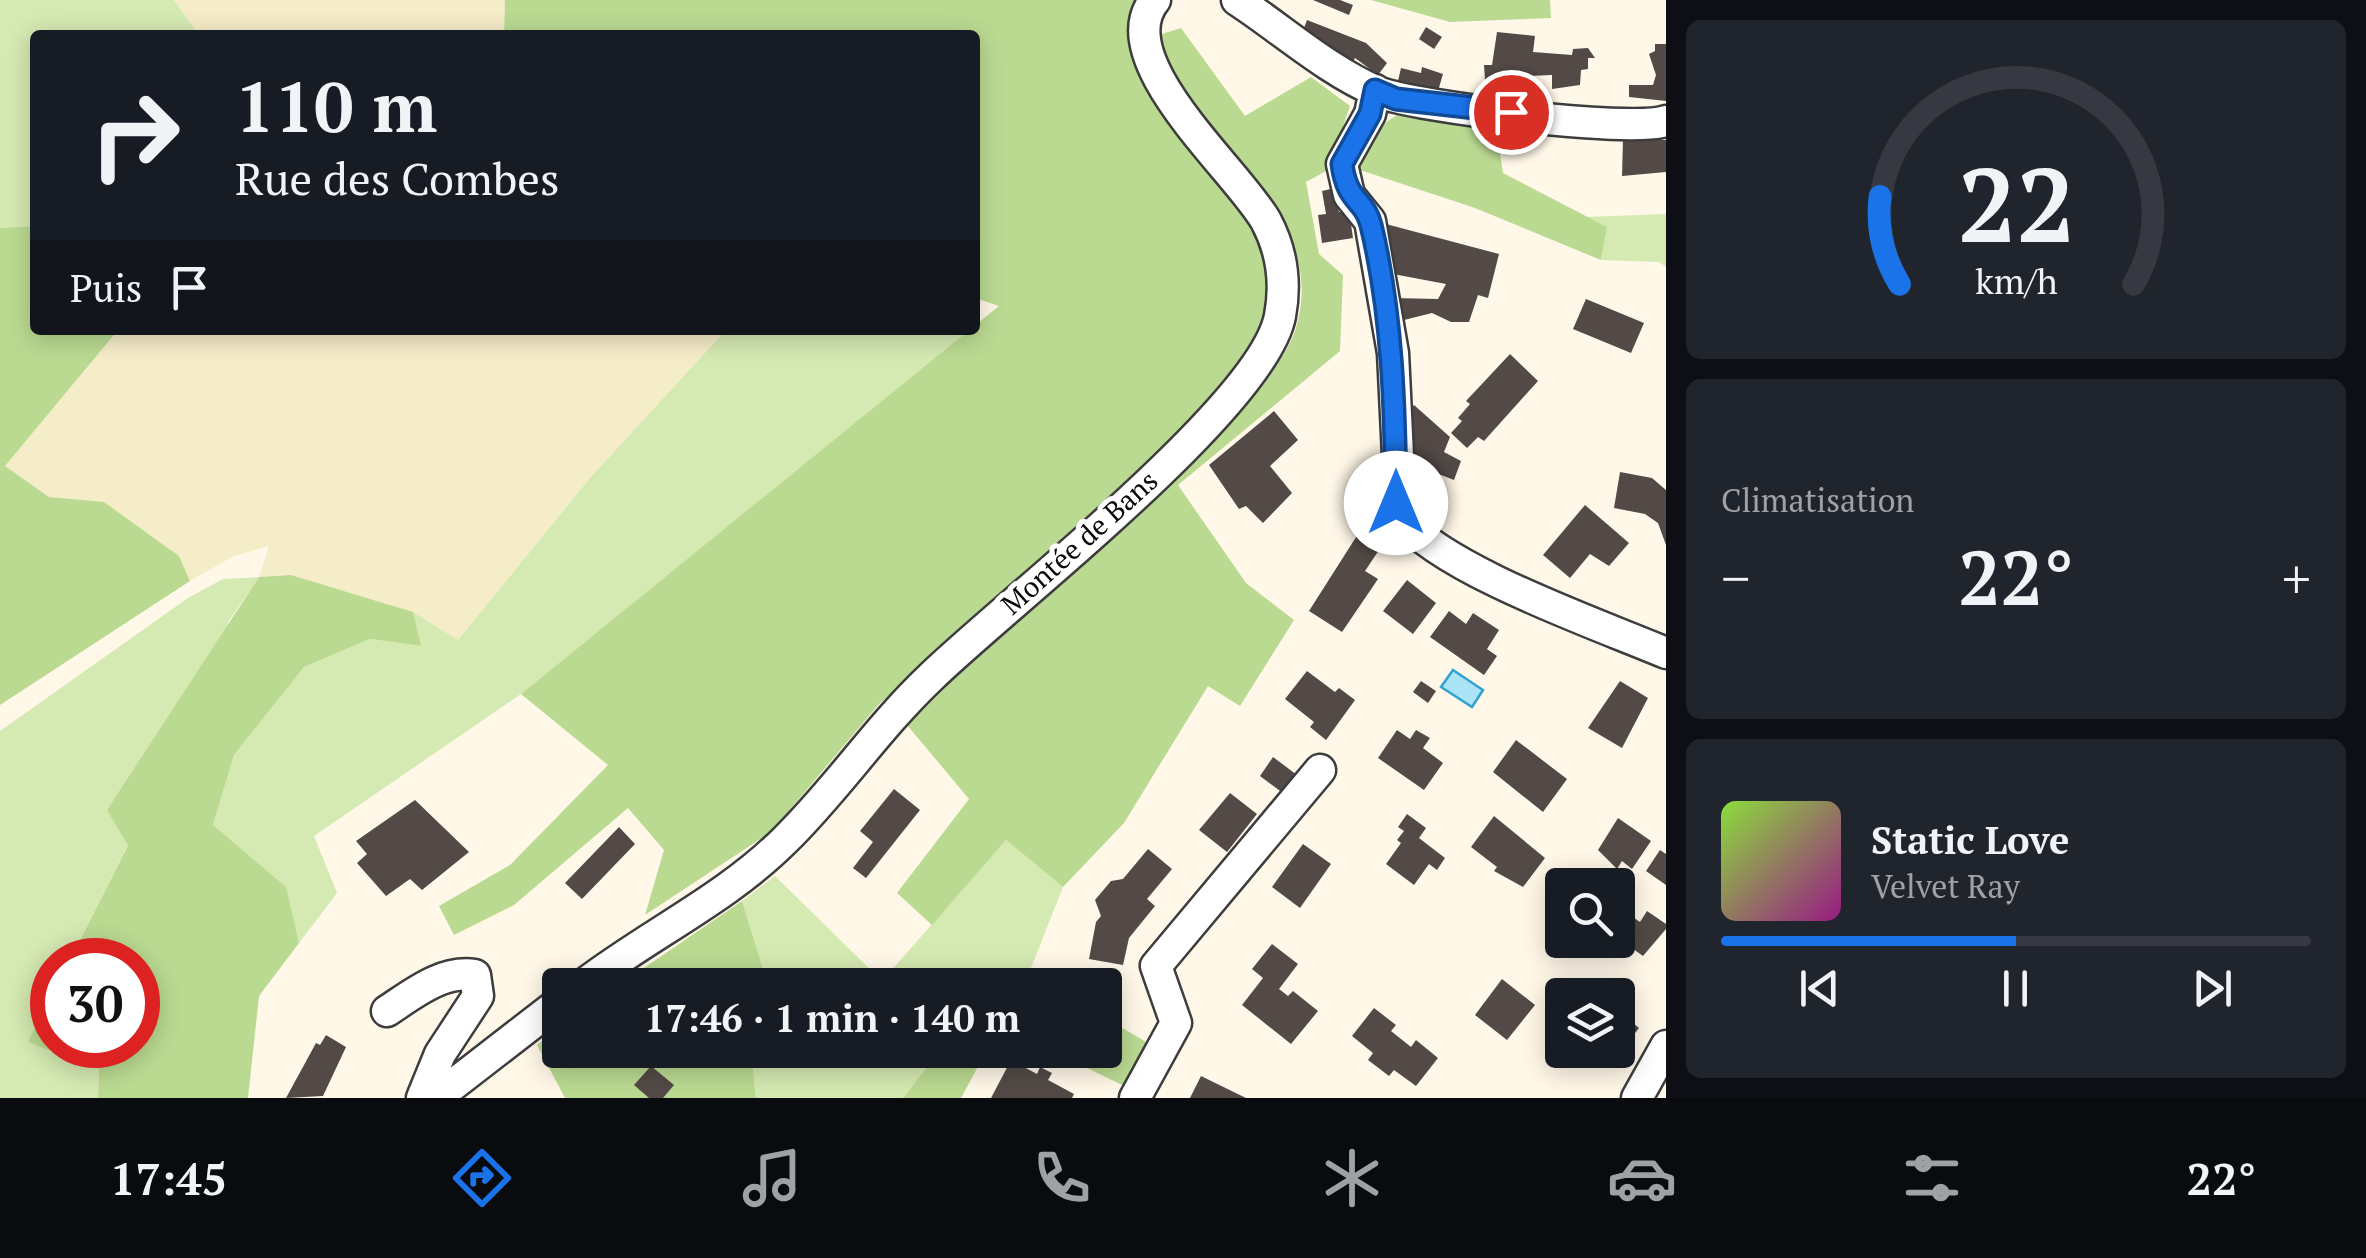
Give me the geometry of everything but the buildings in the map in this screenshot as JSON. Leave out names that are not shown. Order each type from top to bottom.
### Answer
[{"type":"street","name":"Montée de Bans","points":[[608,968],[730,886],[785,841],[928,680],[1229,402],[1261,360],[1280,319],[1284,269],[1265,220],[1157,76],[1142,32],[1144,14],[1155,0]]},
{"type":"street","points":[[1238,0],[1331,66],[1396,99],[1602,123],[1666,121]]},
{"type":"street","points":[[1375,90],[1370,114],[1342,164],[1349,195],[1370,220],[1393,353],[1400,517],[1414,534],[1510,588],[1666,654]]},
{"type":"street","points":[[1135,1098],[1176,1023],[1156,966],[1320,770]]},
{"type":"street","points":[[388,1011],[448,976],[474,975],[478,996],[440,1054],[422,1098]]},
{"type":"street","points":[[436,1098],[542,1016]]},
{"type":"street","points":[[1637,1098],[1666,1046]]},
{"type":"shaded area","points":[[174,0],[505,0],[504,30],[195,30]]},
{"type":"shaded area","points":[[114,335],[721,335],[590,478],[458,640],[413,612],[291,575],[259,577],[269,546],[234,556],[190,581],[179,556],[104,502],[49,497],[5,466]]},
{"type":"green space","points":[[0,0],[174,0],[195,30],[30,30],[30,226],[0,228]]},
{"type":"green space","points":[[505,0],[1138,0],[1132,23],[1265,239],[1269,291],[1264,327],[1240,374],[1102,510],[879,704],[771,832],[645,915],[664,850],[628,808],[514,905],[454,935],[439,906],[510,865],[608,765],[521,694],[963,335],[980,335],[980,321],[999,306],[980,300],[980,30],[504,30]]},
{"type":"green space","points":[[1371,0],[1550,0],[1551,18],[1450,22]]},
{"type":"green space","points":[[1181,28],[1245,116],[1311,77],[1350,106],[1328,170],[1306,182],[1319,254],[1343,275],[1340,351],[1178,485],[1246,583],[1294,620],[1240,706],[1208,686],[1124,823],[1063,887],[1006,840],[932,925],[897,893],[969,799],[907,725],[994,635],[1173,480],[1265,379],[1295,331],[1302,294],[1294,247],[1275,211],[1212,137],[1175,85],[1164,60],[1162,34]]},
{"type":"green space","points":[[1397,115],[1496,126],[1503,173],[1607,227],[1601,260],[1475,208],[1360,170],[1370,138]]},
{"type":"green space","points":[[1666,214],[1666,267],[1659,262],[1601,260],[1607,227],[1586,217]]},
{"type":"green space","points":[[30,226],[30,335],[114,335],[5,466],[49,497],[104,502],[179,556],[190,581],[0,705],[0,228]]},
{"type":"green space","points":[[721,335],[965,335],[521,694],[314,836],[337,893],[299,943],[285,887],[213,825],[234,755],[304,667],[370,639],[420,646],[413,612],[458,640],[590,478]]},
{"type":"green space","points":[[291,575],[413,612],[421,646],[370,639],[304,667],[234,755],[213,825],[286,887],[299,943],[259,996],[248,1098],[98,1098],[96,1068],[160,1068],[160,938],[81,938],[128,845],[107,810],[259,577]]},
{"type":"green space","points":[[259,577],[230,619],[81,938],[30,938],[30,1068],[99,1069],[98,1098],[0,1098],[0,731],[188,598],[223,579]]},
{"type":"green space","points":[[1006,840],[1063,887],[1031,968],[893,968]]},
{"type":"green space","points":[[775,876],[869,968],[763,968],[742,901]]},
{"type":"green space","points":[[742,901],[763,968],[644,968]]},
{"type":"green space","points":[[1122,1028],[1148,1043],[1124,1086],[1087,1068],[1122,1068]]},
{"type":"green space","points":[[549,1068],[753,1068],[756,1098],[565,1098]]},
{"type":"green space","points":[[753,1068],[926,1068],[903,1098],[756,1098]]},
{"type":"green space","points":[[926,1068],[977,1068],[961,1098],[903,1098]]},
{"type":"water","points":[[1453,670],[1483,690],[1472,707],[1441,687]]},
{"type":"route","points":[[1396,503],[1393,353],[1370,220],[1349,195],[1342,164],[1370,114],[1375,90],[1396,99],[1511,112]]}]
